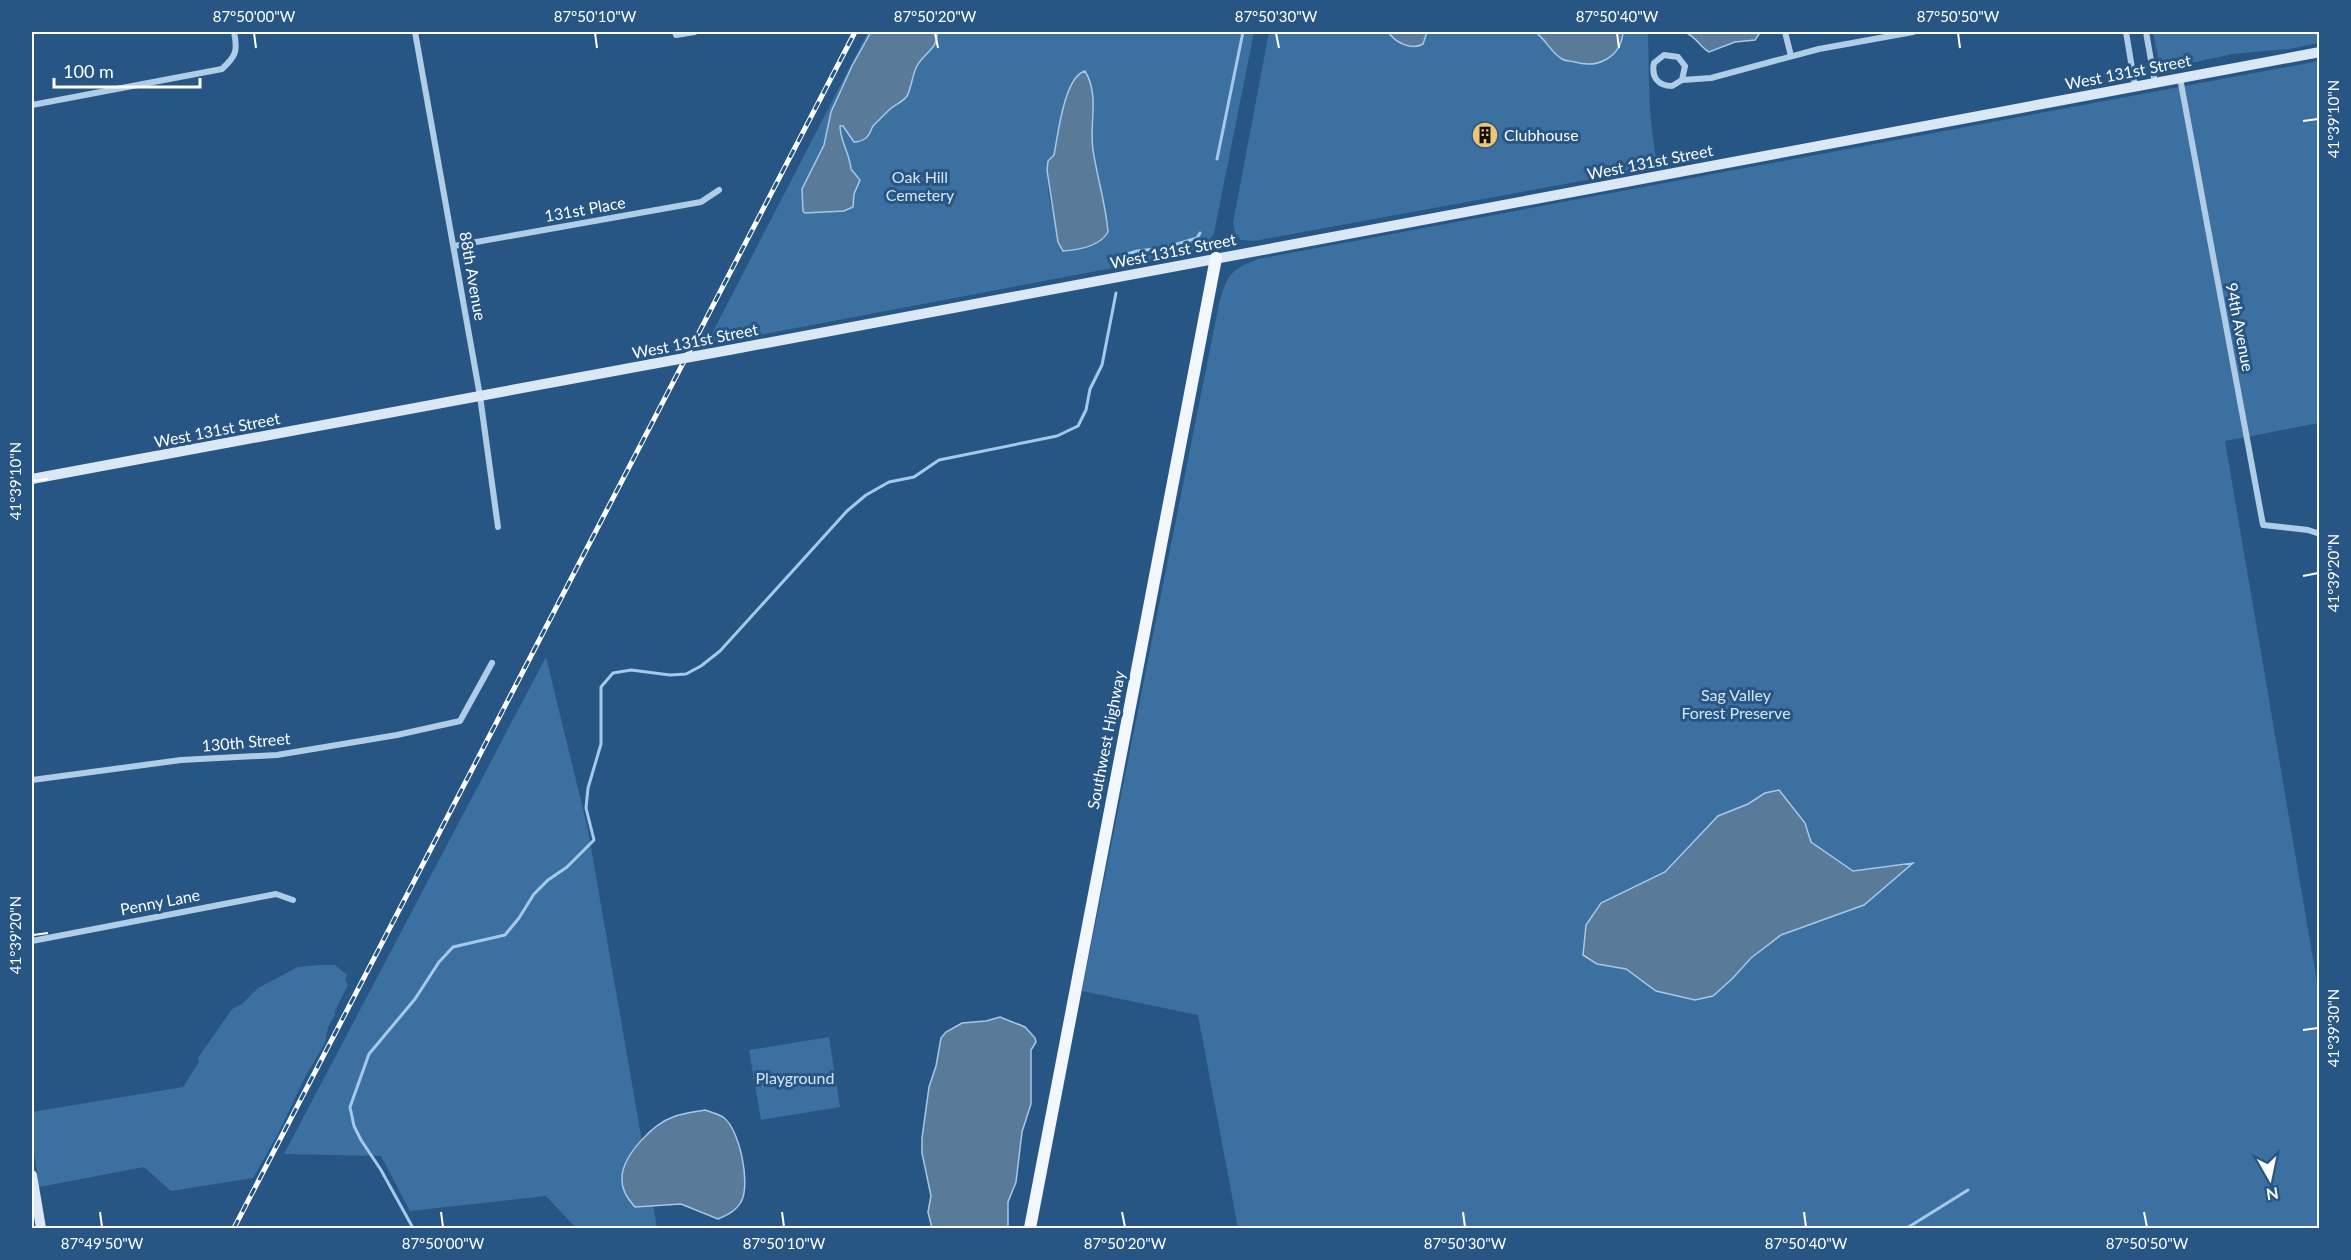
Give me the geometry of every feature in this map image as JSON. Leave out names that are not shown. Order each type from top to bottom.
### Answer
[{"type":"main road","name":"Southwest Highway","points":[[1030,1228],[1215,258]]},
{"type":"street","points":[[32,105],[222,69],[234,58],[237,44],[234,32]]},
{"type":"street","name":"88th Avenue","points":[[415,32],[480,396],[498,527]]},
{"type":"street","points":[[675,33],[695,32]]},
{"type":"street","points":[[1785,32],[1791,56]]},
{"type":"street","points":[[1682,80],[1684,66],[1678,57],[1664,55],[1654,63],[1654,76],[1658,83],[1672,86],[1682,80],[1712,78],[1791,56],[1913,32]]},
{"type":"street","points":[[2126,32],[2135,86]]},
{"type":"street","points":[[2146,32],[2155,83]]},
{"type":"street","name":"West 131st Street","points":[[32,479],[2319,52]]},
{"type":"street","name":"94th Avenue","points":[[2180,78],[2263,525],[2308,530],[2319,534]]},
{"type":"street","name":"131st Place","points":[[454,246],[700,202],[719,190]]},
{"type":"street","name":"130th Street","points":[[32,780],[181,760],[277,755],[397,735],[460,721],[492,663]]},
{"type":"street","name":"Penny Lane","points":[[32,941],[276,894],[293,900]]},
{"type":"street","points":[[32,1175],[41,1228]]},
{"type":"green space","name":"Oak Hill Cemetery","points":[[868,32],[1254,32],[1214,233],[1200,249],[1187,254],[706,345]],"holes":[[[1084,71],[1094,115],[1092,148],[1109,229],[1083,248],[1053,210],[1049,198],[1048,182],[1049,166],[1054,155],[1066,97],[1077,77]]]},
{"type":"green space","points":[[1269,32],[1648,32],[1651,116],[1658,167],[1254,241],[1241,240],[1235,233],[1233,223]]},
{"type":"green space","points":[[2153,32],[2319,32],[2319,43],[2289,49],[2233,54],[2167,68],[2159,63]]},
{"type":"green space","name":"Sag Valley Forest Preserve","points":[[2319,61],[2319,423],[2225,441],[2319,994],[2319,1228],[1238,1228],[1198,1015],[1082,991],[1219,304],[1224,287],[1231,275],[1258,259]]},
{"type":"green space","points":[[546,657],[588,830],[657,1228],[576,1228],[546,1196],[410,1211],[381,1156],[284,1154]]},
{"type":"green space","points":[[335,965],[347,975],[345,979],[348,985],[328,1027],[325,1043],[253,1178],[171,1191],[144,1167],[39,1187],[32,1138],[32,1112],[183,1087],[199,1062],[198,1058],[232,1009],[242,1004],[258,988],[298,967]]},
{"type":"green space","name":"Playground","points":[[829,1037],[840,1107],[761,1120],[749,1050]]},
{"type":"shaded area","points":[[871,32],[937,32],[937,38],[917,66],[907,96],[873,126],[868,137],[854,142],[843,126],[840,126],[851,169],[860,180],[854,194],[853,207],[844,211],[805,213],[802,189],[824,145],[831,112]]},
{"type":"shaded area","points":[[1388,32],[1427,32],[1423,44],[1408,46],[1399,42]]},
{"type":"shaded area","points":[[1535,32],[1623,32],[1618,48],[1607,59],[1584,64],[1562,59]]},
{"type":"shaded area","points":[[1684,32],[1757,32],[1759,34],[1755,40],[1735,42],[1709,52],[1692,36]]},
{"type":"shaded area","points":[[1085,71],[1092,90],[1093,150],[1108,232],[1094,244],[1063,251],[1058,242],[1047,170],[1048,161],[1054,155],[1067,95],[1078,76]]},
{"type":"shaded area","points":[[1779,790],[1805,823],[1811,842],[1853,871],[1913,863],[1864,905],[1781,935],[1751,958],[1713,996],[1695,1000],[1656,991],[1626,969],[1597,964],[1583,955],[1586,925],[1601,903],[1665,872],[1718,816],[1748,804],[1765,793]]},
{"type":"shaded area","points":[[1000,1017],[1025,1027],[1036,1042],[1031,1050],[1031,1104],[1022,1132],[1016,1182],[1008,1202],[1008,1228],[932,1228],[928,1212],[931,1196],[922,1153],[922,1138],[929,1087],[936,1066],[941,1038],[946,1032],[962,1023]]},
{"type":"shaded area","points":[[705,1110],[723,1117],[729,1123],[739,1145],[745,1183],[744,1194],[739,1205],[718,1219],[681,1204],[635,1207],[622,1185],[624,1168],[633,1150],[648,1133],[665,1121],[681,1114]]},
{"type":"waterway","points":[[1217,159],[1243,32]]},
{"type":"waterway","points":[[1115,262],[1118,257],[1137,251],[1164,248],[1197,238],[1200,233]]},
{"type":"waterway","points":[[413,1228],[381,1170],[361,1140],[354,1126],[350,1107],[369,1054],[415,999],[439,962],[453,947],[505,935],[534,894],[548,880],[567,867],[594,840],[586,808],[588,788],[601,744],[601,687],[613,673],[631,670],[670,675],[686,674],[701,666],[720,651],[847,511],[866,495],[889,482],[914,477],[939,460],[1057,436],[1078,426],[1086,410],[1090,389],[1102,365],[1116,293]]},
{"type":"waterway","points":[[1907,1228],[1968,1190]]},
{"type":"railway","points":[[234,1228],[855,32]]},
{"type":"place","name":"Clubhouse","points":[[1485,135]]}]
